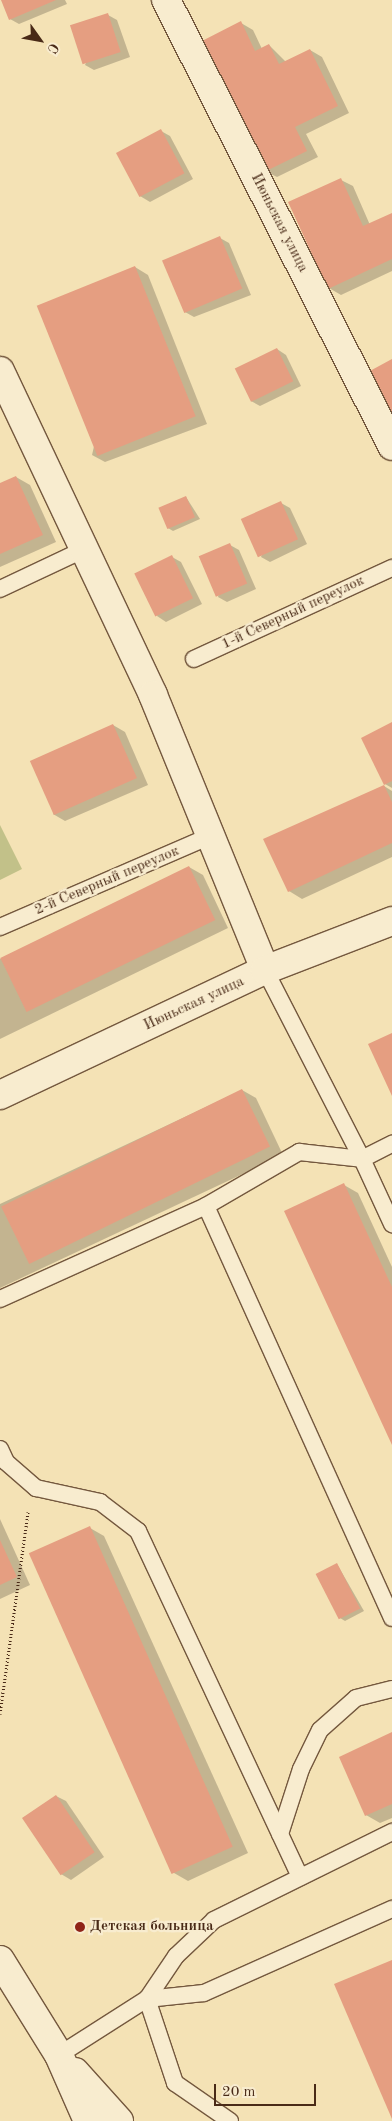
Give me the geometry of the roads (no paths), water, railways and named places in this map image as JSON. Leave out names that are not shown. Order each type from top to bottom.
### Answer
[{"type":"street","name":"Июньская улица","points":[[166,0],[392,446]]},
{"type":"street","points":[[0,371],[86,548],[213,835],[265,970]]},
{"type":"street","name":"Июньская улица","points":[[0,1095],[265,970],[392,921]]},
{"type":"street","points":[[0,1960],[59,2055],[88,2121]]},
{"type":"street","points":[[59,2055],[119,2121]]},
{"type":"lane","points":[[0,589],[86,548]]},
{"type":"lane","name":"1-й Северный переулок","points":[[194,659],[392,568]]},
{"type":"lane","name":"2-й Северный переулок","points":[[0,927],[213,835]]},
{"type":"lane","points":[[265,970],[362,1158],[392,1224]]},
{"type":"lane","points":[[0,1299],[206,1206],[299,1152],[362,1158],[392,1144]]},
{"type":"lane","points":[[206,1206],[392,1618]]},
{"type":"lane","points":[[0,1449],[6,1462],[32,1484],[100,1502],[138,1531],[300,1877]]},
{"type":"lane","points":[[280,1834],[301,1768],[320,1730],[356,1698],[392,1689]]},
{"type":"lane","points":[[59,2055],[147,1999],[176,1956],[214,1920],[392,1832]]},
{"type":"lane","points":[[147,1999],[204,1993],[392,1909]]},
{"type":"lane","points":[[147,1999],[175,2083],[230,2121]]},
{"type":"place","name":"Детская больница","points":[[80,1927]]}]
